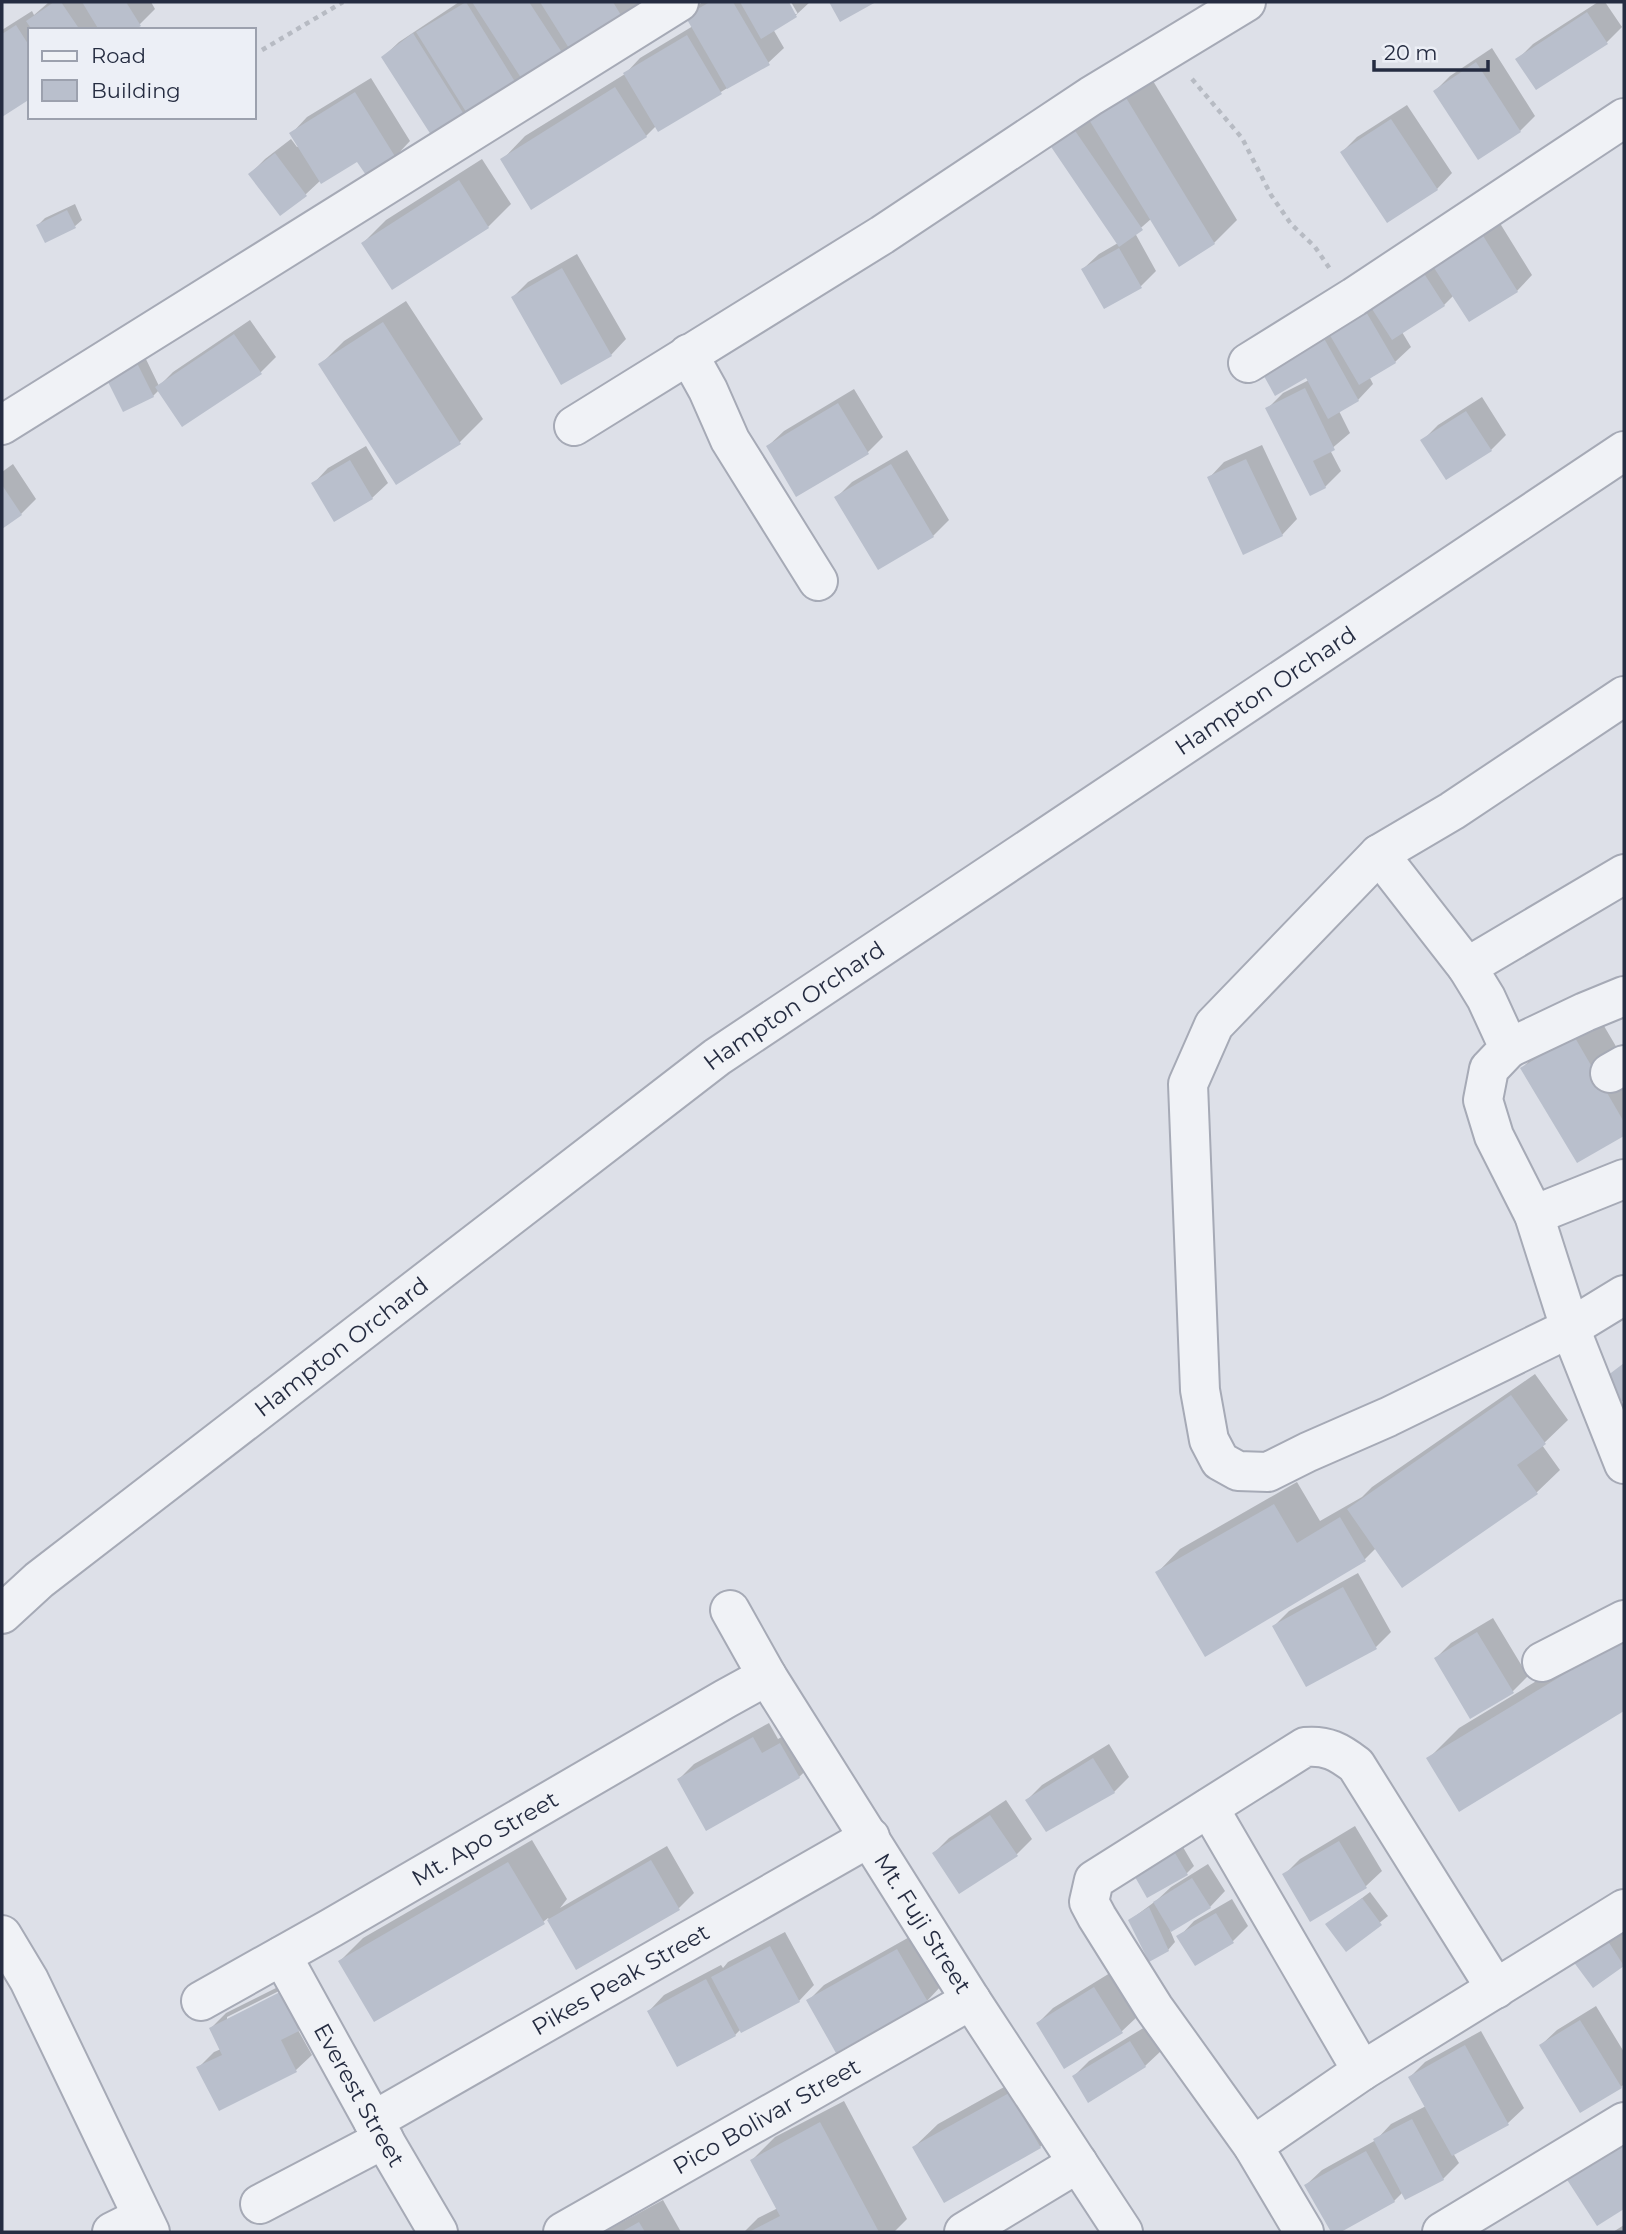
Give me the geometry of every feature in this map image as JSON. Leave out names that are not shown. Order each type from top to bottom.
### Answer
[{"type":"street","points":[[2,425],[679,2]]},
{"type":"street","points":[[574,426],[882,235],[1091,96],[1246,2]]},
{"type":"street","points":[[1248,363],[1354,298],[1624,118]]},
{"type":"street","points":[[688,354],[708,390],[730,440],[818,581]]},
{"type":"street","name":"Hampton Orchard","points":[[2,1614],[39,1580],[717,1057],[1624,451]]},
{"type":"street","points":[[1624,696],[1452,811],[1379,854],[1214,1025],[1188,1084],[1200,1390],[1209,1440],[1220,1461],[1238,1471],[1268,1472],[1388,1418],[1570,1328],[1624,1296]]},
{"type":"street","points":[[1379,854],[1466,967],[1486,998],[1509,1048]]},
{"type":"street","points":[[1466,967],[1624,874]]},
{"type":"street","points":[[1624,996],[1509,1048],[1489,1069],[1483,1100],[1494,1136],[1534,1215],[1570,1328],[1624,1464]]},
{"type":"street","points":[[1534,1215],[1624,1180]]},
{"type":"street","points":[[2,1602],[39,1580]]},
{"type":"street","name":"Mt. Fuji Street","points":[[730,1610],[767,1676],[971,2000],[1123,2232]]},
{"type":"street","points":[[1542,1662],[1624,1620]]},
{"type":"street","name":"Mt. Apo Street","points":[[201,2001],[767,1676]]},
{"type":"street","points":[[1304,2232],[1252,2146],[1154,2008],[1089,1902],[1094,1880],[1306,1747],[1333,1749],[1356,1765],[1496,1989]]},
{"type":"street","points":[[1209,1808],[1362,2071]]},
{"type":"street","name":"Pikes Peak Street","points":[[260,2204],[378,2130],[870,1837]]},
{"type":"street","points":[[1252,2146],[1362,2071],[1624,1909]]},
{"type":"street","points":[[2,1935],[15,1987],[135,2227]]},
{"type":"street","name":"Everest Street","points":[[282,1956],[438,2232]]},
{"type":"street","name":"Pico Bolivar Street","points":[[563,2232],[971,2000]]},
{"type":"street","points":[[1442,2232],[1624,2122]]},
{"type":"street","points":[[964,2232],[1079,2163]]},
{"type":"path","points":[[262,50],[343,2]]},
{"type":"path","points":[[1166,49],[1242,138],[1271,195],[1291,224],[1315,247],[1354,298]]},
{"type":"building","points":[[54,2],[61,2],[79,28],[31,28],[26,21]]},
{"type":"building","points":[[82,2],[126,2],[141,26],[138,28],[98,28]]},
{"type":"building","points":[[466,2],[517,85],[468,115],[416,32]]},
{"type":"building","points":[[472,2],[529,2],[563,54],[523,81]]},
{"type":"building","points":[[540,2],[613,2],[624,20],[572,53]]},
{"type":"building","points":[[710,2],[733,2],[770,65],[727,89],[685,16]]},
{"type":"building","points":[[740,2],[789,2],[797,17],[761,39]]},
{"type":"building","points":[[829,2],[876,2],[840,22]]},
{"type":"building","points":[[1587,12],[1608,44],[1536,90],[1515,59]]},
{"type":"building","points":[[16,25],[28,44],[28,100],[2,117],[2,34]]},
{"type":"building","points":[[413,33],[465,116],[433,138],[381,57]]},
{"type":"building","points":[[687,35],[722,94],[658,132],[623,73]]},
{"type":"building","points":[[1476,62],[1521,132],[1478,160],[1433,91]]},
{"type":"building","points":[[1117,83],[1215,244],[1179,267],[1080,105]]},
{"type":"building","points":[[615,87],[647,137],[531,210],[500,159]]},
{"type":"building","points":[[355,92],[396,158],[368,178],[357,162],[321,184],[289,133]]},
{"type":"building","points":[[1065,116],[1143,230],[1119,247],[1041,132]]},
{"type":"building","points":[[1391,119],[1438,190],[1387,223],[1340,152]]},
{"type":"building","points":[[275,153],[307,196],[280,216],[248,174]]},
{"type":"building","points":[[459,180],[489,228],[392,290],[361,243]]},
{"type":"building","points":[[67,210],[76,228],[45,243],[36,225]]},
{"type":"building","points":[[1477,226],[1518,292],[1469,322],[1427,257]]},
{"type":"building","points":[[1119,248],[1142,288],[1104,309],[1081,269]]},
{"type":"building","points":[[1416,261],[1445,306],[1392,340],[1363,295]]},
{"type":"building","points":[[562,268],[612,356],[561,385],[511,297]]},
{"type":"building","points":[[1358,298],[1396,363],[1359,385],[1321,320]]},
{"type":"building","points":[[383,322],[461,444],[396,485],[318,364]]},
{"type":"building","points":[[1316,324],[1359,401],[1328,419],[1306,378],[1275,396],[1255,360]]},
{"type":"building","points":[[234,334],[262,374],[182,427],[155,387]]},
{"type":"building","points":[[135,359],[154,397],[123,412],[104,374]]},
{"type":"building","points":[[1305,388],[1335,450],[1313,461],[1326,488],[1310,496],[1265,408]]},
{"type":"building","points":[[838,403],[869,454],[796,497],[766,446]]},
{"type":"building","points":[[1466,411],[1492,451],[1446,480],[1420,440]]},
{"type":"building","points":[[1246,459],[1283,536],[1243,555],[1207,477]]},
{"type":"building","points":[[350,460],[373,499],[334,522],[311,483]]},
{"type":"building","points":[[891,464],[934,537],[878,570],[834,497]]},
{"type":"building","points":[[2,485],[22,515],[2,529]]},
{"type":"building","points":[[1574,1036],[1624,1122],[1624,1136],[1577,1163],[1520,1068]]},
{"type":"building","points":[[1624,1363],[1624,1400],[1620,1403],[1603,1379]]},
{"type":"building","points":[[1511,1395],[1546,1444],[1517,1465],[1538,1494],[1402,1588],[1347,1509]]},
{"type":"building","points":[[1274,1504],[1297,1543],[1340,1517],[1366,1561],[1205,1657],[1155,1572]]},
{"type":"building","points":[[1343,1587],[1377,1649],[1306,1687],[1272,1626]]},
{"type":"building","points":[[1477,1632],[1514,1693],[1470,1719],[1434,1658]]},
{"type":"building","points":[[1624,1638],[1624,1711],[1459,1812],[1426,1758]]},
{"type":"building","points":[[753,1737],[762,1753],[780,1743],[800,1778],[706,1831],[677,1779]]},
{"type":"building","points":[[1093,1758],[1115,1793],[1046,1832],[1025,1800]]},
{"type":"building","points":[[990,1815],[1018,1856],[959,1894],[932,1853]]},
{"type":"building","points":[[1339,1841],[1367,1888],[1310,1922],[1282,1874]]},
{"type":"building","points":[[1172,1848],[1188,1875],[1147,1898],[1131,1870]]},
{"type":"building","points":[[651,1860],[680,1910],[576,1970],[547,1920]]},
{"type":"building","points":[[508,1862],[545,1924],[374,2022],[338,1961]]},
{"type":"building","points":[[1192,1878],[1211,1908],[1171,1932],[1153,1902]]},
{"type":"building","points":[[1362,1898],[1382,1925],[1346,1952],[1325,1924]]},
{"type":"building","points":[[1149,1907],[1169,1951],[1149,1962],[1128,1920]]},
{"type":"building","points":[[1216,1913],[1234,1943],[1195,1966],[1176,1936]]},
{"type":"building","points":[[1599,1927],[1624,1966],[1593,1988],[1564,1949]]},
{"type":"building","points":[[770,1946],[800,2002],[741,2033],[711,1977]]},
{"type":"building","points":[[897,1949],[928,2002],[836,2053],[806,2000]]},
{"type":"building","points":[[706,1979],[736,2036],[677,2067],[647,2011]]},
{"type":"building","points":[[1094,1987],[1123,2033],[1064,2069],[1036,2023]]},
{"type":"building","points":[[280,1992],[299,2031],[281,2040],[297,2072],[219,2111],[196,2067],[222,2055],[209,2028]]},
{"type":"building","points":[[1580,2020],[1622,2088],[1580,2113],[1539,2045]]},
{"type":"building","points":[[1130,2041],[1146,2067],[1088,2103],[1072,2076]]},
{"type":"building","points":[[1465,2045],[1509,2125],[1452,2156],[1408,2077]]},
{"type":"building","points":[[1009,2093],[1041,2148],[944,2203],[912,2147]]},
{"type":"building","points":[[1412,2119],[1444,2180],[1405,2200],[1373,2139]]},
{"type":"building","points":[[820,2122],[879,2232],[749,2232],[780,2216],[750,2160]]},
{"type":"building","points":[[1624,2132],[1624,2209],[1597,2226],[1562,2172]]},
{"type":"building","points":[[1366,2151],[1395,2202],[1341,2232],[1331,2232],[1304,2185]]},
{"type":"building","points":[[639,2222],[645,2232],[621,2232]]}]
